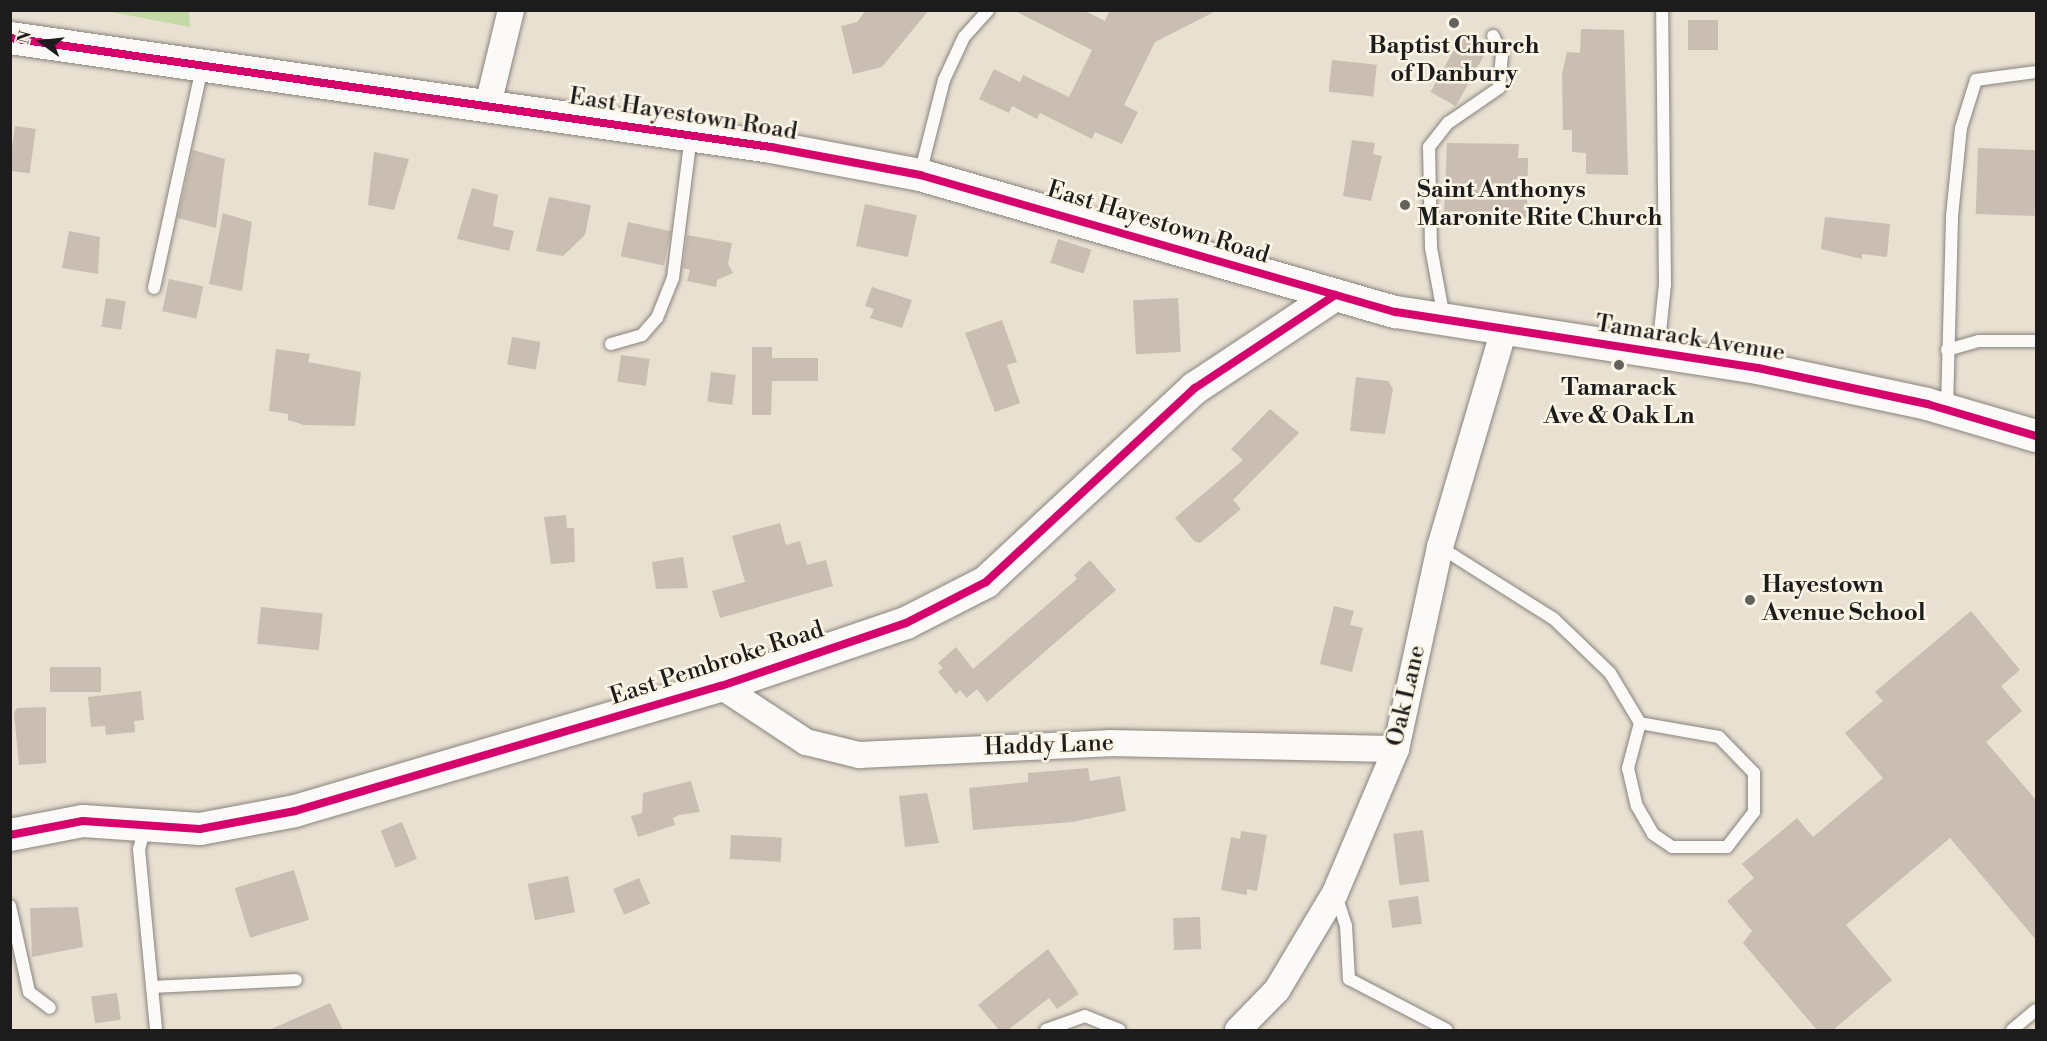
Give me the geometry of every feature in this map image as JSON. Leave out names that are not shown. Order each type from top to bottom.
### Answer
[{"type":"street","points":[[488,105],[511,10]]},
{"type":"street","name":"East Hayestown Road","points":[[10,38],[691,135],[920,175],[1335,295]]},
{"type":"street","name":"Tamarack Avenue","points":[[1335,295],[1444,320],[1658,352],[1947,409],[2037,436]]},
{"type":"street","name":"East Pembroke Road","points":[[10,835],[83,821],[200,829],[295,811],[720,687],[906,623],[986,582],[1195,388],[1335,295]]},
{"type":"street","name":"Oak Lane","points":[[1238,1030],[1277,990],[1335,893],[1396,750],[1440,547],[1504,330]]},
{"type":"street","name":"Haddy Lane","points":[[720,687],[806,742],[859,755],[1109,743],[1396,750]]},
{"type":"lane","points":[[920,175],[944,80],[964,37],[988,10]]},
{"type":"lane","points":[[1658,352],[1665,284],[1662,10]]},
{"type":"lane","points":[[1444,320],[1431,248],[1429,147],[1448,123],[1499,88],[1502,55],[1493,36]]},
{"type":"lane","points":[[154,288],[203,66]]},
{"type":"lane","points":[[1947,409],[1952,216],[1961,128],[1976,80],[2037,72]]},
{"type":"lane","points":[[612,344],[642,336],[657,318],[674,278],[691,135]]},
{"type":"lane","points":[[1947,350],[1979,341],[2037,341]]},
{"type":"lane","points":[[1440,547],[1554,619],[1610,673],[1640,723],[1628,768],[1637,806],[1653,834],[1672,847],[1727,848],[1754,812],[1754,773],[1719,737],[1640,723]]},
{"type":"lane","points":[[145,825],[139,849],[156,1030]]},
{"type":"lane","points":[[1335,893],[1346,926],[1349,979],[1447,1030]]},
{"type":"lane","points":[[10,906],[29,992],[50,1008]]},
{"type":"lane","points":[[152,987],[296,981]]},
{"type":"lane","points":[[2012,1030],[2037,1010]]},
{"type":"lane","points":[[1046,1030],[1085,1016],[1119,1030]]},
{"type":"green space","points":[[106,11],[189,11],[190,27]]},
{"type":"building","points":[[866,10],[929,10],[882,67],[853,74],[841,26],[857,22]]},
{"type":"building","points":[[1013,10],[1083,10],[1105,21],[1110,10],[1218,10],[1155,42],[1124,105],[1138,112],[1122,144],[1095,132],[1092,139],[1040,113],[1037,119],[1012,106],[1009,113],[979,99],[994,69],[1020,82],[1023,75],[1069,97],[1092,50]]},
{"type":"building","points":[[1688,20],[1718,20],[1718,50],[1688,50]]},
{"type":"building","points":[[1581,29],[1624,30],[1628,175],[1586,174],[1586,153],[1572,152],[1572,130],[1563,130],[1562,74],[1567,52],[1580,53]]},
{"type":"building","points":[[1461,37],[1486,51],[1456,106],[1430,92]]},
{"type":"building","points":[[1332,60],[1377,65],[1373,97],[1329,92]]},
{"type":"building","points":[[15,126],[36,129],[30,173],[10,171]]},
{"type":"building","points":[[1352,140],[1375,143],[1373,154],[1382,156],[1371,201],[1343,196]]},
{"type":"building","points":[[1447,143],[1519,144],[1518,158],[1528,158],[1527,218],[1444,212]]},
{"type":"building","points":[[1978,148],[2036,150],[2035,216],[1976,214]]},
{"type":"building","points":[[193,150],[225,159],[216,228],[178,218]]},
{"type":"building","points":[[374,152],[409,159],[394,210],[368,205]]},
{"type":"building","points":[[472,188],[498,195],[493,226],[514,231],[509,251],[457,239]]},
{"type":"building","points":[[549,197],[591,205],[585,235],[563,256],[536,251]]},
{"type":"building","points":[[865,204],[917,215],[908,257],[856,246]]},
{"type":"building","points":[[223,213],[252,222],[242,291],[209,284]]},
{"type":"building","points":[[1825,217],[1890,224],[1887,257],[1862,254],[1862,259],[1821,249]]},
{"type":"building","points":[[628,222],[671,231],[664,265],[621,256]]},
{"type":"building","points":[[69,231],[100,237],[98,274],[62,268]]},
{"type":"building","points":[[687,235],[732,243],[728,264],[733,273],[717,280],[716,287],[687,281],[690,270],[683,268]]},
{"type":"building","points":[[1058,239],[1091,250],[1084,274],[1050,263]]},
{"type":"building","points":[[169,279],[203,286],[196,319],[162,311]]},
{"type":"building","points":[[872,287],[912,300],[902,328],[870,318],[874,309],[865,306]]},
{"type":"building","points":[[106,298],[126,301],[121,330],[101,327]]},
{"type":"building","points":[[1178,298],[1181,352],[1136,354],[1133,300]]},
{"type":"building","points":[[1002,320],[1017,362],[1007,365],[1020,403],[995,412],[965,333]]},
{"type":"building","points":[[512,337],[541,342],[536,370],[507,365]]},
{"type":"building","points":[[752,347],[772,347],[772,358],[818,358],[818,381],[772,381],[771,415],[752,415]]},
{"type":"building","points":[[276,349],[310,354],[308,362],[361,372],[355,426],[304,425],[288,420],[288,414],[269,411]]},
{"type":"building","points":[[621,355],[650,359],[646,386],[617,382]]},
{"type":"building","points":[[711,372],[736,375],[732,405],[707,402]]},
{"type":"building","points":[[1356,377],[1388,381],[1393,389],[1385,434],[1350,431]]},
{"type":"building","points":[[1270,409],[1299,433],[1233,500],[1241,509],[1200,543],[1194,541],[1175,518],[1243,460],[1231,449]]},
{"type":"building","points":[[566,515],[567,528],[574,528],[575,562],[551,564],[544,517]]},
{"type":"building","points":[[780,523],[786,545],[800,541],[807,565],[826,560],[833,586],[720,618],[712,591],[745,582],[732,536]]},
{"type":"building","points":[[683,557],[688,588],[656,589],[652,562]]},
{"type":"building","points":[[1090,560],[1116,590],[987,702],[977,689],[967,698],[960,690],[956,694],[938,672],[943,668],[938,663],[956,647],[973,669],[1077,579],[1074,575]]},
{"type":"building","points":[[1334,606],[1354,611],[1350,625],[1363,628],[1352,672],[1320,664]]},
{"type":"building","points":[[261,607],[323,613],[319,650],[257,644]]},
{"type":"building","points":[[1971,611],[2020,670],[2001,686],[2022,711],[1986,742],[2037,801],[2037,941],[1950,838],[1846,925],[1892,980],[1833,1030],[1817,1030],[1743,943],[1752,931],[1727,901],[1754,878],[1742,864],[1797,818],[1813,837],[1883,778],[1845,733],[1883,701],[1875,692]]},
{"type":"building","points":[[50,667],[101,667],[101,692],[50,692]]},
{"type":"building","points":[[141,691],[144,720],[134,721],[135,732],[106,735],[105,726],[91,727],[88,697]]},
{"type":"building","points":[[46,707],[46,763],[19,765],[14,713],[17,708]]},
{"type":"building","points":[[1088,768],[1090,781],[1120,776],[1126,811],[1072,822],[973,830],[969,788],[1028,782],[1028,773]]},
{"type":"building","points":[[691,781],[700,812],[679,815],[673,818],[675,825],[638,837],[631,816],[642,813],[643,793]]},
{"type":"building","points":[[927,793],[939,843],[905,847],[899,796]]},
{"type":"building","points":[[402,822],[417,859],[396,868],[381,831]]},
{"type":"building","points":[[1423,830],[1429,882],[1400,885],[1393,834]]},
{"type":"building","points":[[1241,831],[1267,835],[1257,891],[1247,889],[1247,895],[1221,890],[1231,837],[1240,839]]},
{"type":"building","points":[[731,835],[782,838],[781,862],[730,859]]},
{"type":"building","points":[[294,870],[309,920],[250,938],[235,888]]},
{"type":"building","points":[[568,876],[575,912],[535,920],[528,884]]},
{"type":"building","points":[[639,878],[650,904],[624,915],[613,889]]},
{"type":"building","points":[[1418,896],[1422,924],[1392,928],[1388,900]]},
{"type":"building","points":[[78,907],[83,947],[32,957],[30,908]]},
{"type":"building","points":[[1200,917],[1201,949],[1174,950],[1173,918]]},
{"type":"building","points":[[1048,949],[1079,994],[1057,1009],[1049,998],[1008,1030],[999,1030],[978,1005]]},
{"type":"building","points":[[117,993],[121,1020],[95,1023],[91,997]]},
{"type":"building","points":[[330,1003],[343,1030],[269,1030]]},
{"type":"cycle path","points":[[10,38],[771,147],[920,175],[1396,312],[1758,368],[1927,404],[2036,436]]},
{"type":"cycle path","points":[[10,835],[83,821],[200,829],[295,811],[721,686],[906,623],[986,582],[1195,388],[1335,295]]},
{"type":"place","name":"Baptist Church of Danbury","points":[[1454,23]]},
{"type":"place","name":"Saint Anthonys Maronite Rite Church","points":[[1405,205]]},
{"type":"place","name":"Tamarack Ave & Oak Ln","points":[[1619,365]]},
{"type":"place","name":"Hayestown Avenue School","points":[[1750,600]]}]
